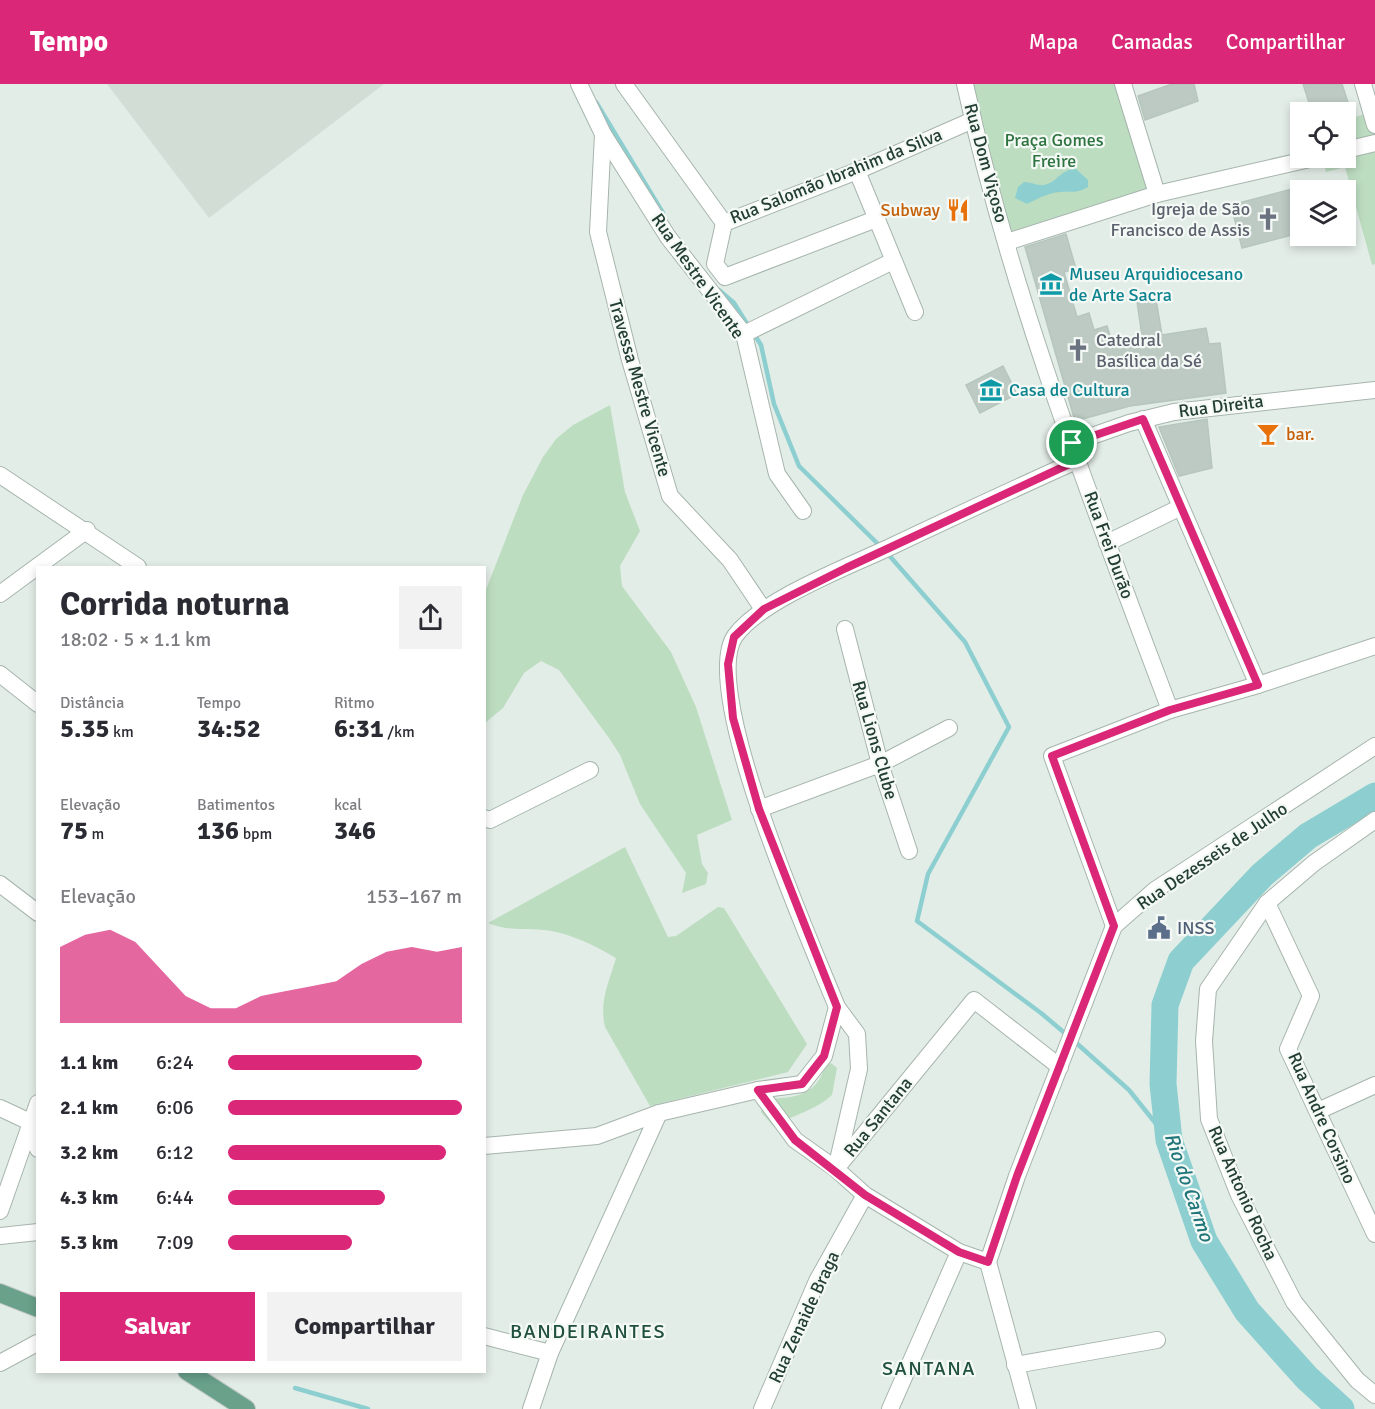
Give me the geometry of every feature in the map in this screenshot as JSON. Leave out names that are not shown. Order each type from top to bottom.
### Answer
[{"type":"main road","points":[[0,1293],[36,1307]]},
{"type":"main road","points":[[190,1373],[246,1409]]},
{"type":"street","name":"Rua Mestre Vicente","points":[[579,84],[603,134],[668,237],[744,334],[777,474],[803,511]]},
{"type":"street","name":"Rua Salomão Ibrahim da Silva","points":[[624,84],[724,223],[857,171],[973,120]]},
{"type":"street","name":"Rua Dom Viçoso","points":[[965,84],[1007,242]]},
{"type":"street","points":[[1123,84],[1157,195]]},
{"type":"street","points":[[1363,84],[1375,125]]},
{"type":"street","name":"Travessa Mestre Vicente","points":[[603,134],[598,232],[630,360],[670,496],[730,560],[764,609]]},
{"type":"street","points":[[1356,148],[1375,143]]},
{"type":"street","points":[[1007,242],[1157,195],[1290,164]]},
{"type":"street","points":[[857,171],[915,312]]},
{"type":"street","points":[[724,223],[715,264],[725,277],[876,219]]},
{"type":"street","name":"Rua Frei Durão","points":[[1007,242],[1047,373],[1107,543],[1170,710]]},
{"type":"street","points":[[744,334],[893,261]]},
{"type":"street","name":"Rua Direita","points":[[1072,443],[1143,419],[1214,406],[1375,390]]},
{"type":"street","points":[[1143,419],[1179,508],[1258,685]]},
{"type":"street","name":"Rua Santana","points":[[836,1169],[859,1068],[857,1034],[837,1007],[759,809],[733,718],[728,664],[734,637],[764,609],[846,568],[1078,460]]},
{"type":"street","points":[[0,475],[87,530],[137,566]]},
{"type":"street","points":[[1107,543],[1179,508]]},
{"type":"street","points":[[38,566],[87,530]]},
{"type":"street","points":[[0,594],[36,568]]},
{"type":"street","name":"Rua Lions Clube","points":[[845,628],[880,764],[909,851]]},
{"type":"street","points":[[1114,926],[1052,756],[1170,710],[1258,685],[1375,646]]},
{"type":"street","points":[[0,674],[36,702]]},
{"type":"street","points":[[759,809],[880,764],[949,728]]},
{"type":"street","name":"Rua Dezesseis de Julho","points":[[988,1262],[1017,1176],[1114,926],[1155,890],[1375,746]]},
{"type":"street","points":[[486,819],[490,820],[590,770]]},
{"type":"street","name":"Rua Antonio Rocha","points":[[1375,820],[1314,863],[1267,903],[1208,989],[1204,1041],[1209,1119],[1239,1195],[1294,1302],[1357,1380],[1375,1395]]},
{"type":"street","points":[[0,884],[36,911]]},
{"type":"street","name":"Rua Andre Corsino","points":[[1267,903],[1311,996],[1288,1049],[1375,1234]]},
{"type":"street","name":"Rua Santana","points":[[836,1169],[974,1000],[1060,1067]]},
{"type":"street","points":[[486,1146],[597,1136],[659,1113],[758,1090],[802,1084],[824,1056],[837,1007]]},
{"type":"street","points":[[1318,1111],[1375,1085]]},
{"type":"street","points":[[758,1090],[795,1140],[836,1169],[865,1195],[959,1252],[988,1262],[1028,1409]]},
{"type":"street","points":[[0,1108],[34,1122],[0,1211]]},
{"type":"street","points":[[531,1409],[550,1353],[659,1113]]},
{"type":"street","name":"Rua Zenaide Braga","points":[[762,1409],[817,1281],[865,1195]]},
{"type":"street","points":[[0,1236],[36,1232]]},
{"type":"street","points":[[890,1409],[959,1252]]},
{"type":"street","points":[[486,1337],[550,1353]]},
{"type":"street","points":[[1015,1365],[1157,1340]]},
{"type":"street","points":[[0,1363],[36,1344]]},
{"type":"shaded area","points":[[107,84],[384,84],[209,218]]},
{"type":"green space","name":"Praça Gomes Freire","points":[[969,84],[1115,84],[1152,192],[1005,233]]},
{"type":"green space","points":[[1371,112],[1375,126],[1375,264],[1372,265],[1356,207],[1356,180],[1349,180],[1345,168],[1356,168],[1356,117]]},
{"type":"green space","points":[[1325,168],[1341,168],[1326,172]]},
{"type":"green space","points":[[610,405],[625,492],[640,531],[620,566],[622,586],[671,652],[696,707],[732,820],[697,835],[702,864],[708,873],[706,884],[682,893],[686,873],[640,804],[620,755],[559,670],[541,661],[524,673],[503,708],[486,722],[486,589],[523,495],[543,457],[556,439],[573,425]]},
{"type":"green space","points":[[625,847],[668,937],[676,936],[718,907],[724,908],[807,1044],[788,1072],[650,1106],[605,1027],[604,1000],[616,958],[564,934],[547,930],[505,928],[488,923]]},
{"type":"green space","points":[[831,1063],[837,1068],[832,1095],[818,1105],[774,1127],[761,1112],[765,1098],[796,1096],[809,1090]]},
{"type":"water","points":[[1076,169],[1088,180],[1088,187],[1043,196],[1027,204],[1015,198],[1018,187],[1024,182],[1044,185]]},
{"type":"building","points":[[1172,84],[1194,84],[1198,101],[1145,120],[1138,96]]},
{"type":"building","points":[[1303,84],[1342,84],[1348,102],[1309,102]]},
{"type":"building","name":"Igreja de São Francisco de Assis","points":[[1290,190],[1290,236],[1242,248],[1231,205]]},
{"type":"building","points":[[1066,234],[1076,269],[1064,272],[1077,317],[1089,313],[1094,330],[1107,326],[1112,342],[1142,336],[1137,302],[1156,299],[1162,335],[1206,328],[1209,344],[1220,343],[1226,393],[1130,406],[1075,421],[1025,247]]},
{"type":"building","name":"Casa de Cultura","points":[[1003,366],[1017,394],[980,413],[966,385]]},
{"type":"building","points":[[1207,419],[1212,468],[1179,476],[1159,427]]},
{"type":"waterway","points":[[596,102],[663,213]]},
{"type":"waterway","points":[[719,290],[734,303],[749,327]]},
{"type":"waterway","points":[[754,334],[761,345],[774,404],[799,466],[881,547]]},
{"type":"waterway","points":[[887,553],[965,642],[1009,727],[928,874],[917,921],[1067,1035]]},
{"type":"waterway","name":"Rio do Carmo","points":[[1341,1409],[1307,1378],[1247,1311],[1204,1241],[1169,1140],[1163,1084],[1165,1005],[1181,961],[1262,875],[1308,836],[1375,796]]},
{"type":"waterway","points":[[1073,1040],[1129,1090],[1169,1140]]},
{"type":"waterway","points":[[295,1388],[368,1409]]},
{"type":"place","name":"Subway","points":[[958,210]]},
{"type":"place","name":"Igreja de São Francisco de Assis","points":[[1268,219]]},
{"type":"place","name":"Museu Arquidiocesano de Arte Sacra","points":[[1051,284]]},
{"type":"place","name":"Catedral Basílica da Sé","points":[[1078,350]]},
{"type":"place","name":"Casa de Cultura","points":[[991,390]]},
{"type":"place","name":"bar.","points":[[1268,434]]},
{"type":"place","name":"INSS","points":[[1159,928]]},
{"type":"district","name":"BANDEIRANTES","points":[[588,1331]]},
{"type":"district","name":"SANTANA","points":[[929,1368]]},
{"type":"route","points":[[1143,419],[1179,508],[1258,685],[1170,710],[1052,756],[1114,926],[1017,1176],[988,1262],[959,1252],[865,1195],[836,1169],[795,1140],[758,1090],[802,1084],[818,1067],[824,1056],[837,1007],[759,809],[733,718],[728,664],[734,637],[764,609],[846,568],[1078,460],[1072,443],[1143,419]]}]
